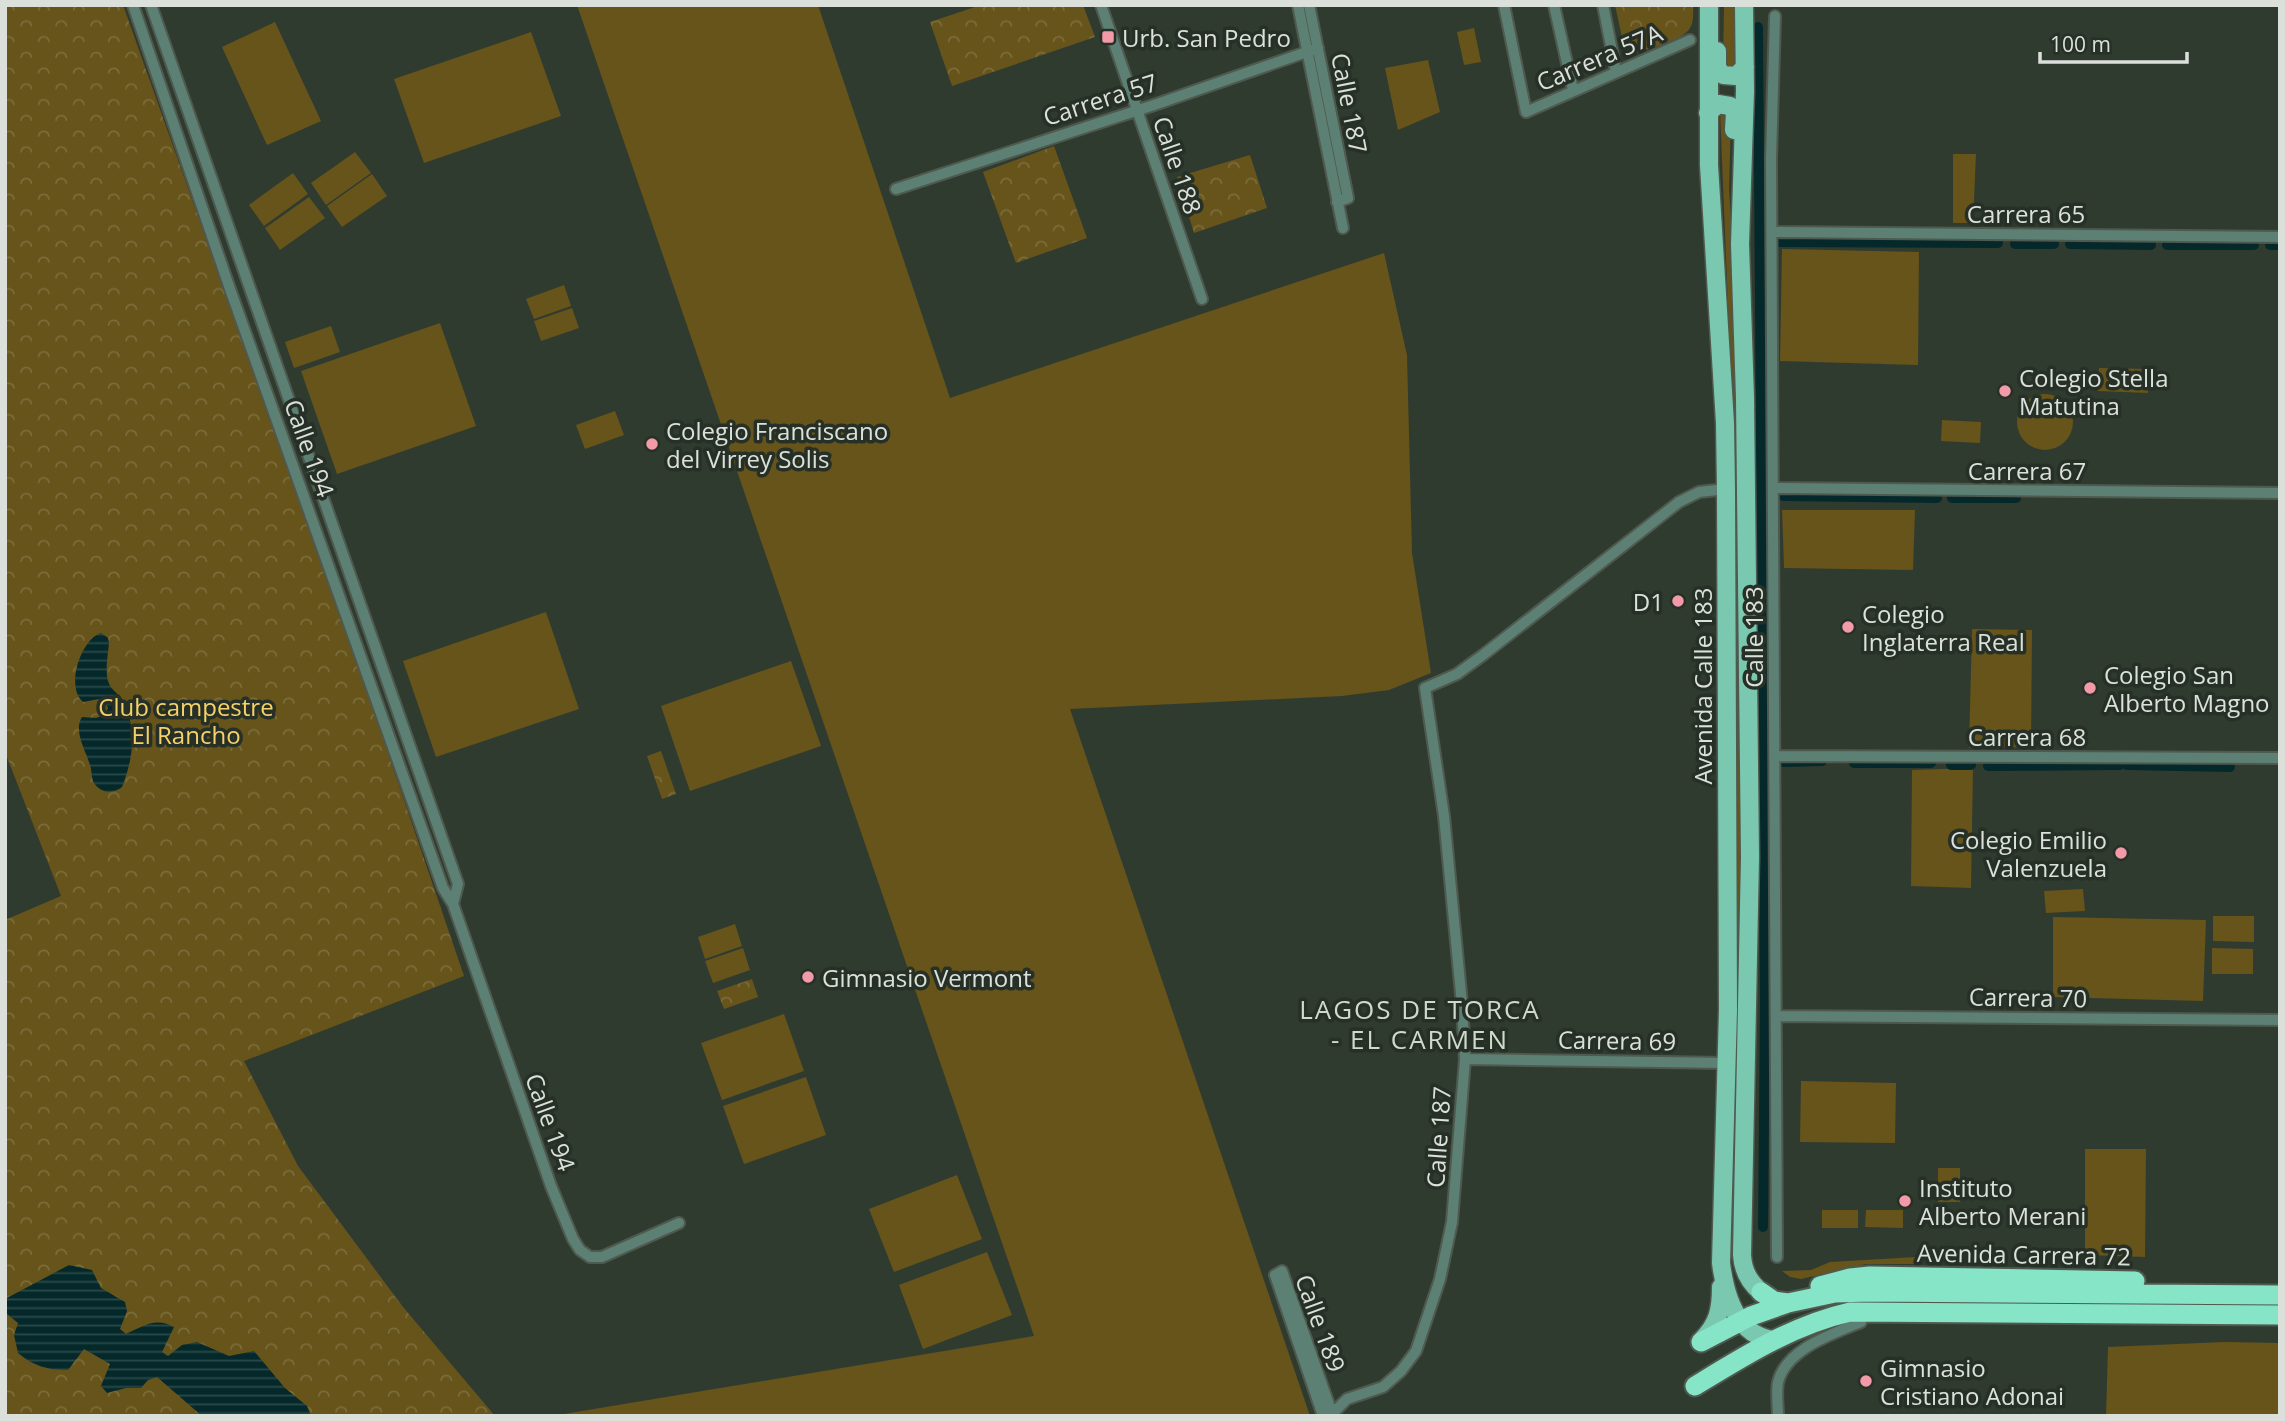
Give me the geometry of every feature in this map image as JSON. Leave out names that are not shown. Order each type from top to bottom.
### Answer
[{"type":"highway","name":"Avenida Carrera 72","points":[[1701,1342],[1740,1321],[1773,1298],[1850,1278],[1881,1275],[2280,1283]]},
{"type":"highway","name":"Avenida Carrera 72","points":[[1773,1298],[1870,1292],[2280,1295]]},
{"type":"highway","points":[[1695,1385],[1811,1323],[1831,1316],[1866,1311],[2280,1315]]},
{"type":"highway","points":[[1775,1340],[1817,1328],[1861,1322],[2280,1326]]},
{"type":"main road","name":"Avenida Calle 183","points":[[1709,5],[1708,113],[1726,489],[1727,1063],[1721,1262],[1726,1287],[1740,1321]]},
{"type":"main road","points":[[1717,5],[1717,68],[1723,75],[1730,77],[1742,73],[1745,67]]},
{"type":"main road","name":"Avenida Calle 183","points":[[1744,5],[1745,67],[1740,224],[1745,398],[1750,857],[1742,1255],[1749,1280],[1773,1298]]},
{"type":"main road","points":[[1708,113],[1720,104],[1728,105],[1735,112],[1732,173],[1740,224]]},
{"type":"main road","points":[[1701,1342],[1712,1330],[1721,1312],[1721,1262]]},
{"type":"main road","points":[[1740,1321],[1753,1335],[1775,1340]]},
{"type":"street","name":"Calle 194","points":[[134,5],[235,301],[443,888],[453,904],[551,1186],[573,1239],[580,1250],[590,1257],[602,1257],[680,1223]]},
{"type":"street","name":"Calle 194","points":[[151,5],[458,884],[453,904]]},
{"type":"street","name":"Calle 188","points":[[1101,5],[1202,299]]},
{"type":"street","name":"Calle 187","points":[[1298,5],[1312,49]]},
{"type":"street","name":"Calle 187","points":[[1309,5],[1312,49],[1343,228]]},
{"type":"street","name":"Carrera 57A","points":[[1504,5],[1525,112],[1690,40]]},
{"type":"street","points":[[1554,5],[1573,90]]},
{"type":"street","points":[[1603,5],[1616,72]]},
{"type":"street","name":"Calle 183","points":[[1775,16],[1772,232],[1777,1256]]},
{"type":"street","name":"Carrera 57","points":[[896,189],[1312,49]]},
{"type":"street","name":"Carrera 65","points":[[1772,232],[2280,237]]},
{"type":"street","name":"Carrera 67","points":[[1773,488],[2280,493]]},
{"type":"street","name":"Calle 187","points":[[1329,1415],[1347,1399],[1383,1387],[1409,1362],[1423,1333],[1440,1279],[1452,1222],[1465,1059],[1458,946],[1444,816],[1425,688],[1457,674],[1483,655],[1679,502],[1699,492],[1726,489]]},
{"type":"street","name":"Carrera 68","points":[[1775,756],[2280,758]]},
{"type":"street","name":"Carrera 70","points":[[1776,1016],[2280,1020]]},
{"type":"street","name":"Carrera 69","points":[[1465,1059],[1727,1063]]},
{"type":"street","name":"Calle 189","points":[[1282,1271],[1329,1415],[1275,1275],[1282,1271]]},
{"type":"street","points":[[1779,1416],[1778,1383],[1793,1360],[1812,1344],[1861,1322]]},
{"type":"green space","name":"Club campestre El Rancho","points":[[5,5],[123,5],[378,724],[464,976],[244,1061],[298,1166],[403,1307],[495,1416],[5,1416],[5,920],[61,896],[5,752]]},
{"type":"green space","points":[[577,5],[818,5],[950,398],[1384,253],[1407,355],[1412,553],[1431,673],[1389,690],[1342,696],[1070,709],[1310,1416],[552,1416],[1034,1336]]},
{"type":"green space","points":[[981,5],[1083,5],[1095,37],[952,86],[930,22]]},
{"type":"green space","points":[[1615,5],[1693,5],[1692,23],[1686,33],[1679,37],[1626,56]]},
{"type":"green space","points":[[1724,5],[1736,5],[1739,61],[1736,68],[1723,67]]},
{"type":"green space","points":[[275,22],[321,121],[267,145],[222,47]]},
{"type":"green space","points":[[1474,28],[1481,62],[1464,65],[1457,32]]},
{"type":"green space","points":[[531,32],[561,116],[424,163],[394,79]]},
{"type":"green space","points":[[1428,60],[1440,112],[1398,130],[1385,68]]},
{"type":"green space","points":[[1720,111],[1731,117],[1729,189],[1737,382],[1741,962],[1736,1255],[1733,1255],[1737,961],[1734,453]]},
{"type":"green space","points":[[1054,146],[1087,238],[1016,263],[983,172]]},
{"type":"green space","points":[[355,152],[371,173],[326,205],[311,183]]},
{"type":"green space","points":[[1953,154],[1976,154],[1973,223],[1953,223]]},
{"type":"green space","points":[[1250,155],[1267,208],[1194,233],[1177,177]]},
{"type":"green space","points":[[293,173],[308,194],[264,226],[249,205]]},
{"type":"green space","points":[[372,174],[387,196],[342,227],[327,206]]},
{"type":"green space","points":[[309,197],[325,218],[280,250],[265,228]]},
{"type":"green space","points":[[1782,249],[1919,252],[1918,365],[1780,361]]},
{"type":"green space","points":[[564,285],[571,306],[534,319],[526,299]]},
{"type":"green space","points":[[572,308],[579,328],[541,341],[534,321]]},
{"type":"green space","points":[[440,323],[476,426],[337,474],[301,371]]},
{"type":"green space","points":[[331,326],[340,352],[294,368],[285,342]]},
{"type":"green space","points":[[2099,368],[2149,369],[2148,393],[2098,391]]},
{"type":"green space","points":[[2039,394],[2051,394],[2065,402],[2073,416],[2071,433],[2065,442],[2051,450],[2039,450],[2022,438],[2017,428],[2017,416],[2029,399]]},
{"type":"green space","points":[[615,411],[624,435],[585,449],[576,425]]},
{"type":"green space","points":[[1942,420],[1981,422],[1980,443],[1941,441]]},
{"type":"green space","points":[[1782,510],[1915,510],[1913,570],[1784,568]]},
{"type":"green space","points":[[546,612],[579,709],[436,757],[403,661]]},
{"type":"green space","points":[[1972,629],[2032,630],[2031,747],[1969,748]]},
{"type":"green space","points":[[791,661],[821,746],[690,791],[661,706]]},
{"type":"green space","points":[[661,751],[676,794],[662,799],[647,756]]},
{"type":"green space","points":[[1973,768],[1971,888],[1911,886],[1912,770]]},
{"type":"green space","points":[[2083,889],[2085,911],[2046,913],[2044,891]]},
{"type":"green space","points":[[2213,916],[2254,916],[2254,942],[2213,941]]},
{"type":"green space","points":[[2053,917],[2206,920],[2203,1001],[2053,997]]},
{"type":"green space","points":[[735,924],[742,946],[705,959],[698,937]]},
{"type":"green space","points":[[743,948],[750,970],[713,983],[705,961]]},
{"type":"green space","points":[[2212,948],[2253,949],[2253,974],[2212,974]]},
{"type":"green space","points":[[752,979],[758,997],[724,1009],[717,991]]},
{"type":"green space","points":[[784,1014],[804,1071],[722,1100],[701,1043]]},
{"type":"green space","points":[[806,1077],[826,1135],[744,1164],[723,1106]]},
{"type":"green space","points":[[1801,1081],[1896,1083],[1895,1143],[1800,1142]]},
{"type":"green space","points":[[2085,1149],[2146,1149],[2145,1257],[2085,1255]]},
{"type":"green space","points":[[1938,1168],[1960,1168],[1960,1202],[1938,1202]]},
{"type":"green space","points":[[957,1175],[982,1239],[894,1272],[869,1209]]},
{"type":"green space","points":[[1822,1210],[1858,1210],[1858,1228],[1822,1228]]},
{"type":"green space","points":[[1866,1210],[1903,1210],[1903,1228],[1865,1227]]},
{"type":"green space","points":[[987,1252],[1012,1315],[923,1349],[899,1285]]},
{"type":"green space","points":[[1916,1257],[1914,1264],[1866,1264],[1801,1279],[1790,1277],[1782,1271],[1811,1270],[1830,1262]]},
{"type":"green space","points":[[2224,1342],[2280,1343],[2280,1416],[2106,1416],[2108,1347]]},
{"type":"water","points":[[101,633],[108,638],[109,643],[108,681],[124,702],[132,734],[129,766],[122,787],[110,792],[102,790],[93,781],[79,728],[82,717],[96,718],[105,715],[108,708],[105,701],[99,699],[83,702],[75,686],[82,654],[87,644]]},
{"type":"water","points":[[69,1265],[92,1270],[101,1288],[125,1302],[127,1311],[120,1329],[126,1334],[155,1323],[174,1327],[162,1352],[168,1356],[182,1345],[197,1342],[229,1356],[254,1351],[285,1388],[307,1406],[311,1416],[202,1416],[157,1377],[148,1380],[141,1388],[126,1388],[107,1393],[101,1386],[110,1364],[84,1349],[68,1370],[47,1368],[30,1361],[18,1353],[14,1335],[18,1323],[7,1314],[5,1299]]},
{"type":"waterway","points":[[1758,27],[1765,1002],[1763,1227]]},
{"type":"waterway","points":[[1778,242],[1998,243]]},
{"type":"waterway","points":[[2015,244],[2054,244]]},
{"type":"waterway","points":[[2070,244],[2151,245]]},
{"type":"waterway","points":[[2167,245],[2254,245]]},
{"type":"waterway","points":[[2270,245],[2280,245]]},
{"type":"waterway","points":[[1783,496],[1937,498]]},
{"type":"waterway","points":[[1948,497],[1952,498]]},
{"type":"waterway","points":[[1952,498],[2016,498]]},
{"type":"waterway","points":[[1784,762],[1822,761]]},
{"type":"waterway","points":[[1854,763],[1931,763]]},
{"type":"waterway","points":[[1951,765],[1971,765]]},
{"type":"waterway","points":[[1988,766],[2120,765]]},
{"type":"waterway","points":[[2127,765],[2230,767]]},
{"type":"place","name":"Urb. San Pedro","points":[[1108,37]]},
{"type":"place","name":"Colegio Stella Matutina","points":[[2005,391]]},
{"type":"place","name":"Colegio Franciscano del Virrey Solis","points":[[652,444]]},
{"type":"place","name":"D1","points":[[1678,601]]},
{"type":"place","name":"Colegio Inglaterra Real","points":[[1848,627]]},
{"type":"place","name":"Colegio San Alberto Magno","points":[[2090,688]]},
{"type":"place","name":"Colegio Emilio Valenzuela","points":[[2121,853]]},
{"type":"place","name":"Gimnasio Vermont","points":[[808,977]]},
{"type":"place","name":"Instituto Alberto Merani","points":[[1905,1201]]},
{"type":"place","name":"Gimnasio Cristiano Adonai","points":[[1866,1381]]},
{"type":"district","name":"LAGOS DE TORCA - EL CARMEN","points":[[1420,1024]]}]
